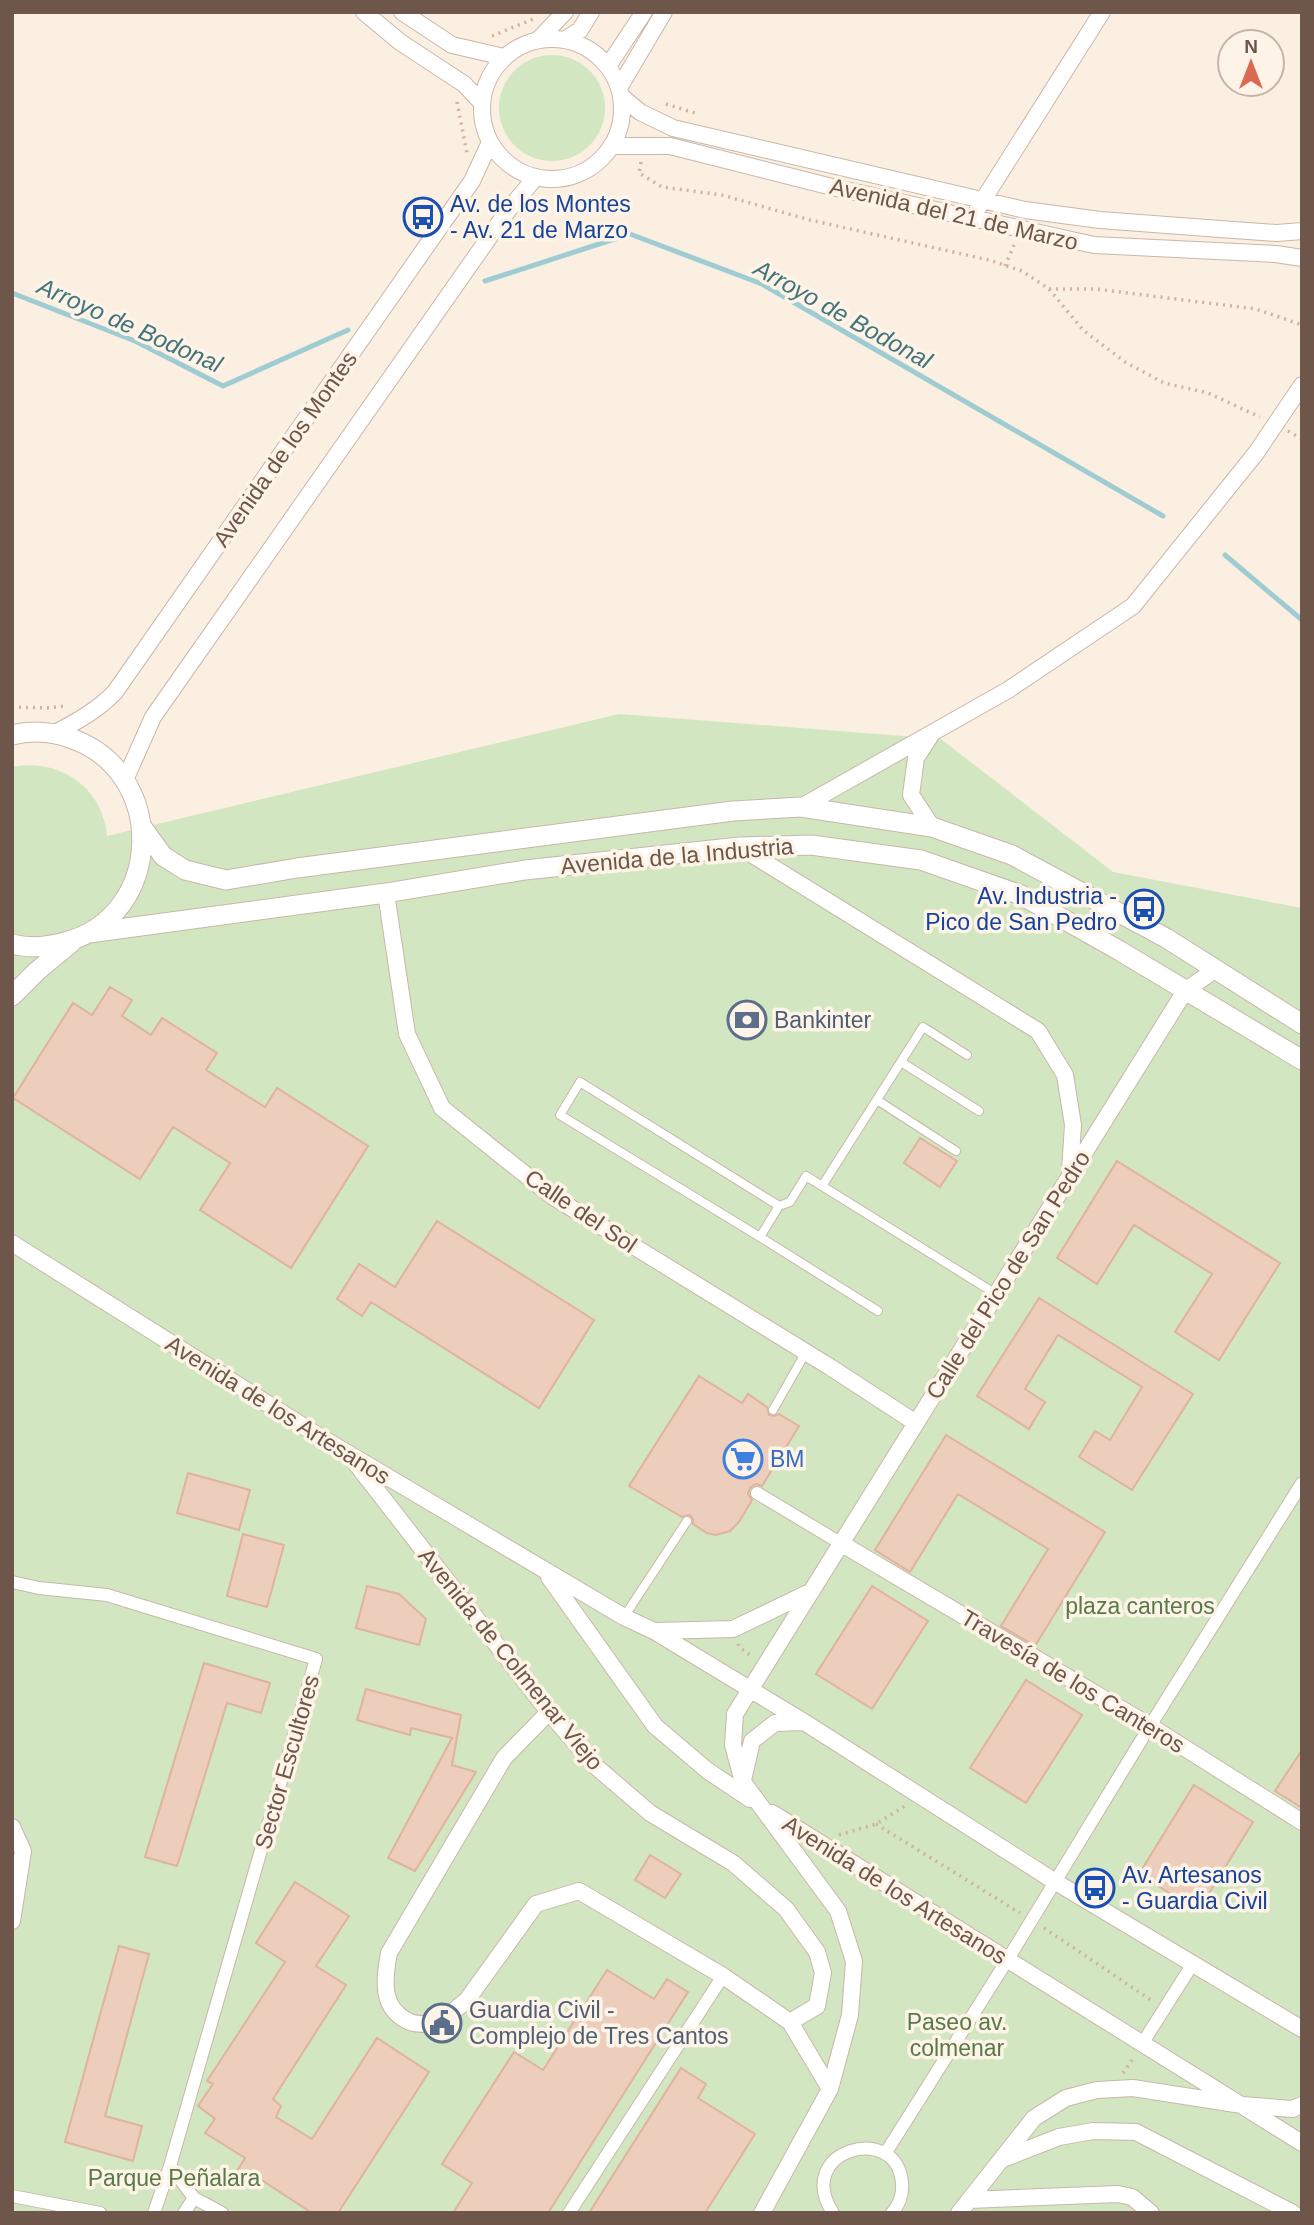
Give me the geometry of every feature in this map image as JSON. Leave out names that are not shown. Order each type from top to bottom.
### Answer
[{"type":"street","points":[[364,12],[400,42],[464,84],[481,102]]},
{"type":"street","points":[[402,12],[452,45],[504,57]]},
{"type":"street","points":[[539,39],[565,12]]},
{"type":"street","points":[[565,40],[580,30],[591,12]]},
{"type":"street","points":[[608,66],[644,12]]},
{"type":"street","points":[[620,92],[664,12]]},
{"type":"street","points":[[971,219],[1102,12]]},
{"type":"street","points":[[539,39],[565,40],[589,49],[608,66],[620,92],[620,122],[611,146],[597,163],[578,174],[557,178],[536,177],[517,170],[501,158],[489,142],[481,102],[488,77],[504,57],[520,46],[539,39]]},
{"type":"street","name":"Avenida del 21 de Marzo","points":[[620,92],[640,112],[673,128],[1025,210],[1100,220],[1277,233],[1302,231]]},
{"type":"street","name":"Avenida de los Montes","points":[[55,733],[89,713],[115,692],[472,181],[489,142]]},
{"type":"street","name":"Avenida del 21 de Marzo","points":[[611,146],[670,146],[971,219],[1094,245],[1276,254],[1302,258]]},
{"type":"street","name":"Avenida de los Montes","points":[[125,780],[153,717],[501,220],[536,177]]},
{"type":"street","points":[[801,807],[1008,690],[1133,606],[1256,453],[1302,386]]},
{"type":"street","points":[[12,735],[21,732],[55,733],[82,743],[106,759],[125,780],[136,803],[142,827],[141,858],[131,887],[114,913],[37,971],[12,996]]},
{"type":"street","points":[[932,733],[916,758],[911,795],[932,827]]},
{"type":"street","name":"Avenida de la Industria","points":[[142,827],[163,856],[185,870],[226,880],[297,868],[733,811],[801,807],[932,827],[1024,861],[1166,938],[1302,1024]]},
{"type":"street","name":"Avenida de la Industria","points":[[12,944],[49,946],[82,936],[386,893],[525,870],[740,847],[811,845],[921,860],[1021,895],[1302,1060]]},
{"type":"street","points":[[740,847],[1038,1031],[1065,1075],[1073,1125],[1070,1174]]},
{"type":"street","name":"Calle del Sol","points":[[386,893],[407,1034],[442,1108],[552,1196],[916,1423]]},
{"type":"street","name":"Calle del Pico de San Pedro","points":[[751,1690],[1185,990],[1216,969]]},
{"type":"street","name":"Avenida de los Artesanos","points":[[12,1243],[348,1453],[547,1573],[654,1631],[804,1722],[1054,1881],[1302,2029]]},
{"type":"street","name":"Avenida de Colmenar Viejo","points":[[348,1453],[549,1712],[594,1765],[650,1814],[733,1863],[786,1909],[817,1952],[823,1973],[817,2007],[790,2022]]},
{"type":"street","points":[[885,2154],[1302,1483]]},
{"type":"street","points":[[757,1493],[842,1544]]},
{"type":"street","name":"Travesía de los Canteros","points":[[842,1544],[1146,1732],[1302,1822]]},
{"type":"street","name":"Avenida de los Artesanos","points":[[547,1573],[655,1726],[709,1772],[1302,2143]]},
{"type":"street","name":"Sector Escultores","points":[[12,1582],[39,1588],[107,1595],[316,1659],[170,2166],[153,2213]]},
{"type":"street","points":[[654,1631],[733,1629],[812,1591]]},
{"type":"street","points":[[751,1690],[735,1714],[733,1735],[743,1782],[838,1911],[854,1961],[850,2015],[830,2090],[762,2213]]},
{"type":"street","points":[[549,1712],[504,1758],[389,1954],[384,1985],[391,2008],[411,2022],[438,2024],[467,2000],[536,1904],[579,1891],[723,1976],[790,2022],[830,2090]]},
{"type":"street","points":[[743,1782],[752,1741],[775,1723],[804,1722]]},
{"type":"street","points":[[12,1827],[23,1851],[12,1921]]},
{"type":"street","points":[[1142,2044],[1192,1965]]},
{"type":"street","points":[[569,2213],[723,1976]]},
{"type":"street","points":[[964,2206],[1034,2118],[1066,2098],[1133,2088],[1242,2105],[1297,2107],[1302,2092]]},
{"type":"street","points":[[1001,2160],[1059,2137],[1093,2131],[1136,2132],[1293,2213]]},
{"type":"street","points":[[833,2213],[826,2203],[823,2191],[829,2166],[849,2150],[861,2147],[885,2154],[896,2165],[902,2179],[902,2194],[892,2213]]},
{"type":"street","points":[[170,2166],[194,2198],[222,2213]]},
{"type":"street","points":[[964,2206],[1118,2194],[1132,2197],[1151,2213]]},
{"type":"street","points":[[12,2196],[100,2213]]},
{"type":"street","points":[[184,2213],[194,2198]]},
{"type":"lane","points":[[822,1186],[923,1027],[967,1055]]},
{"type":"lane","points":[[901,1062],[979,1111]]},
{"type":"lane","points":[[779,1206],[580,1082],[560,1115],[878,1311]]},
{"type":"lane","points":[[877,1100],[956,1151]]},
{"type":"lane","points":[[760,1237],[779,1206],[790,1202],[806,1176],[996,1294]]},
{"type":"lane","points":[[773,1410],[806,1352]]},
{"type":"lane","points":[[624,1617],[687,1521]]},
{"type":"path","points":[[661,103],[709,118]]},
{"type":"path","points":[[643,146],[639,173],[662,187],[722,195],[810,220],[989,260],[1022,271],[1049,289],[1083,330],[1125,362],[1164,383],[1208,393],[1302,439]]},
{"type":"path","points":[[1005,266],[1021,230]]},
{"type":"path","points":[[1049,289],[1096,289],[1256,309],[1302,325]]},
{"type":"path","points":[[733,1629],[740,1648],[766,1665]]},
{"type":"path","points":[[826,1847],[833,1836],[876,1824],[906,1805],[914,1792]]},
{"type":"path","points":[[1112,2090],[1142,2044]]},
{"type":"green space","points":[[552,55],[572,59],[590,70],[601,88],[605,108],[601,128],[590,146],[572,157],[552,161],[532,157],[514,146],[503,128],[499,108],[503,88],[514,70],[532,59]]},
{"type":"green space","points":[[619,714],[941,739],[1113,872],[1302,908],[1302,2213],[12,2213],[12,767],[46,767],[76,780],[88,790],[97,803],[107,836]]},
{"type":"building","points":[[110,987],[132,1000],[122,1016],[151,1035],[162,1018],[217,1053],[206,1070],[265,1107],[277,1088],[368,1146],[291,1268],[200,1210],[230,1163],[173,1127],[140,1179],[13,1098],[73,1003],[92,1015]]},
{"type":"building","points":[[920,1138],[957,1161],[940,1187],[904,1163]]},
{"type":"building","points":[[1117,1161],[1280,1263],[1219,1360],[1175,1332],[1212,1274],[1134,1225],[1097,1284],[1057,1258]]},
{"type":"building","points":[[437,1221],[594,1320],[539,1408],[371,1302],[362,1316],[337,1299],[359,1264],[395,1287]]},
{"type":"building","points":[[1039,1298],[1193,1394],[1132,1490],[1079,1457],[1095,1431],[1110,1440],[1142,1387],[1058,1335],[1025,1389],[1045,1402],[1029,1429],[977,1396]]},
{"type":"building","points":[[699,1376],[742,1403],[748,1394],[767,1407],[769,1415],[779,1414],[799,1426],[762,1486],[756,1484],[750,1488],[748,1494],[752,1500],[739,1522],[730,1531],[716,1535],[693,1524],[690,1515],[682,1517],[629,1486]]},
{"type":"building","points":[[946,1435],[1105,1532],[1035,1646],[1001,1626],[1048,1549],[958,1494],[910,1572],[875,1550]]},
{"type":"building","points":[[188,1473],[250,1490],[239,1530],[177,1513]]},
{"type":"building","points":[[243,1534],[284,1545],[267,1607],[227,1596]]},
{"type":"building","points":[[367,1586],[399,1594],[426,1619],[419,1645],[356,1628]]},
{"type":"building","points":[[872,1586],[928,1621],[872,1709],[816,1674]]},
{"type":"building","points":[[204,1663],[270,1683],[261,1713],[227,1703],[177,1866],[145,1857]]},
{"type":"building","points":[[1026,1680],[1082,1715],[1026,1803],[970,1768]]},
{"type":"building","points":[[366,1689],[461,1715],[452,1765],[476,1772],[415,1871],[388,1858],[452,1738],[411,1728],[410,1735],[357,1720]]},
{"type":"building","points":[[1302,1750],[1302,1808],[1275,1791]]},
{"type":"building","points":[[1194,1785],[1253,1822],[1198,1911],[1139,1874]]},
{"type":"building","points":[[650,1855],[681,1874],[665,1898],[635,1880]]},
{"type":"building","points":[[295,1882],[349,1916],[316,1966],[346,1985],[273,2099],[281,2106],[276,2117],[312,2139],[377,2038],[429,2072],[338,2213],[312,2213],[263,2181],[260,2187],[237,2171],[245,2158],[205,2133],[215,2119],[198,2106],[213,2084],[207,2081],[285,1962],[256,1943]]},
{"type":"building","points":[[119,1946],[149,1954],[105,2116],[142,2126],[133,2161],[65,2142]]},
{"type":"building","points":[[607,1970],[654,1999],[667,1979],[688,1992],[548,2213],[453,2213],[472,2183],[442,2164],[514,2052],[543,2070]]},
{"type":"building","points":[[681,2068],[706,2084],[698,2098],[755,2134],[705,2213],[589,2213]]},
{"type":"waterway","name":"Arroyo de Bodonal","points":[[485,281],[630,234],[762,284],[1163,516]]},
{"type":"waterway","name":"Arroyo de Bodonal","points":[[12,293],[135,341],[223,386],[348,330]]},
{"type":"waterway","name":"Arroyo de Bodonal","points":[[1225,555],[1302,620]]},
{"type":"place","name":"Av. de los Montes - Av. 21 de Marzo","points":[[423,217]]},
{"type":"place","name":"Av. Industria - Pico de San Pedro","points":[[1144,909]]},
{"type":"place","name":"Bankinter","points":[[747,1020]]},
{"type":"place","name":"BM","points":[[743,1459]]},
{"type":"place","name":"Av. Artesanos - Guardia Civil","points":[[1095,1888]]},
{"type":"place","name":"Guardia Civil - Complejo de Tres Cantos","points":[[442,2023]]},
{"type":"park label","name":"plaza canteros","points":[[1140,1606]]},
{"type":"park label","name":"Paseo av. colmenar","points":[[957,2035]]},
{"type":"park label","name":"Parque Peñalara","points":[[174,2178]]}]
